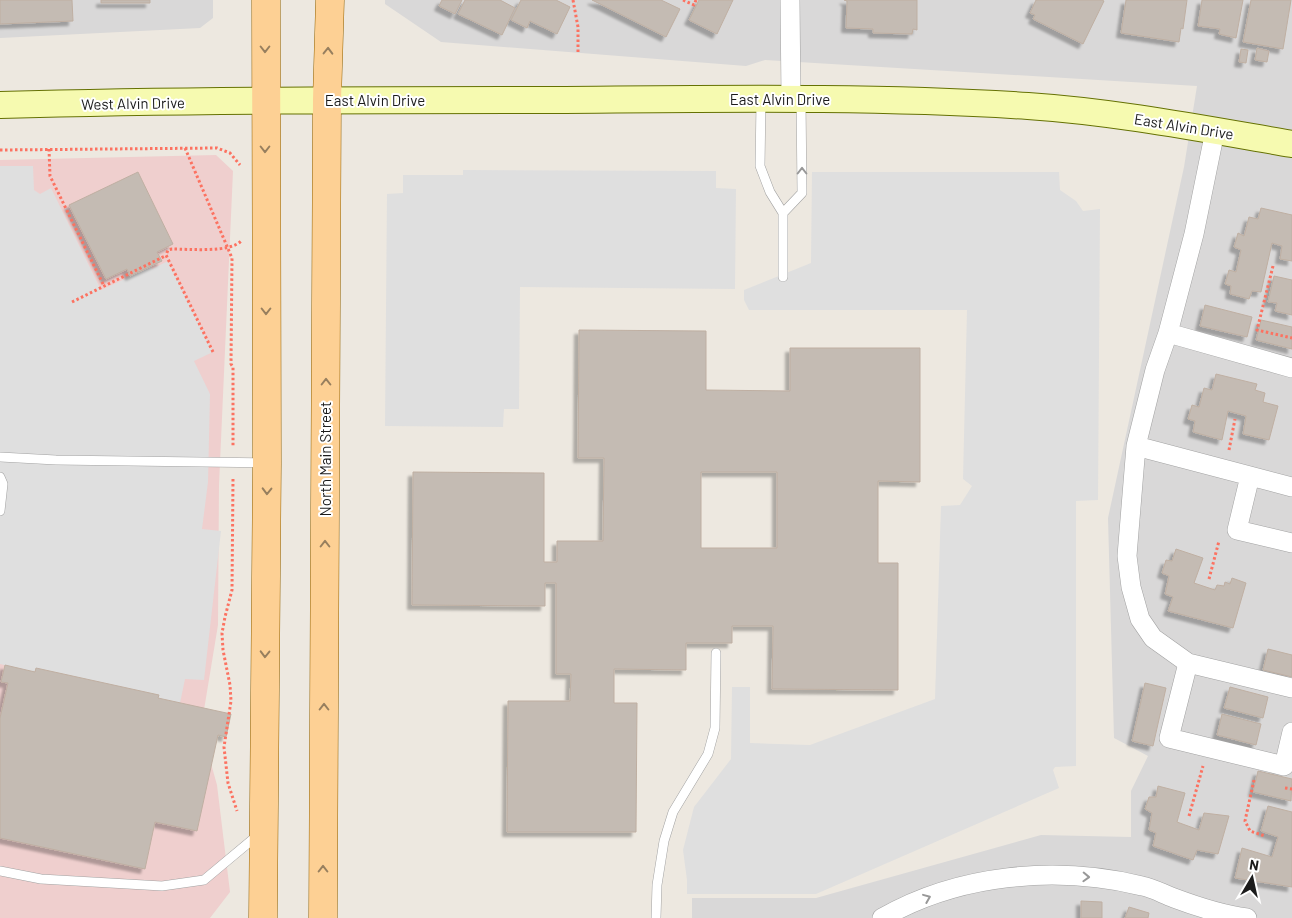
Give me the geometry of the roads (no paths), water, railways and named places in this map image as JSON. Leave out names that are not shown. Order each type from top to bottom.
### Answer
[{"type":"main road","points":[[263,918],[267,463],[266,0]]},
{"type":"main road","name":"North Main Street","points":[[323,918],[327,100],[330,0]]},
{"type":"main road","name":"East Alvin Drive","points":[[265,100],[796,99],[938,102],[1029,106],[1120,115],[1292,144]]},
{"type":"main road","name":"West Alvin Drive","points":[[0,105],[265,100]]},
{"type":"street","points":[[790,0],[796,99]]},
{"type":"street","points":[[1215,131],[1194,234],[1168,333],[1155,370],[1136,446],[1127,556],[1131,586],[1140,619],[1153,638],[1188,663],[1292,688]]},
{"type":"street","points":[[1168,333],[1292,368]]},
{"type":"street","points":[[1136,446],[1292,487]]},
{"type":"street","points":[[1250,476],[1237,530],[1292,543]]},
{"type":"street","points":[[1188,663],[1169,738],[1284,766],[1292,732]]},
{"type":"street","points":[[882,918],[892,912],[945,891],[995,879],[1040,875],[1097,877],[1144,886],[1197,907],[1247,918]]},
{"type":"lane","points":[[761,99],[760,166],[770,192],[783,213],[783,277]]},
{"type":"lane","points":[[783,213],[802,193],[796,99]]},
{"type":"lane","points":[[0,457],[66,460],[267,463]]},
{"type":"lane","points":[[0,477],[3,484],[0,511]]},
{"type":"lane","points":[[656,918],[657,886],[664,841],[673,812],[708,754],[715,728],[716,653]]},
{"type":"lane","points":[[0,871],[41,879],[162,886],[204,880],[264,830]]}]
